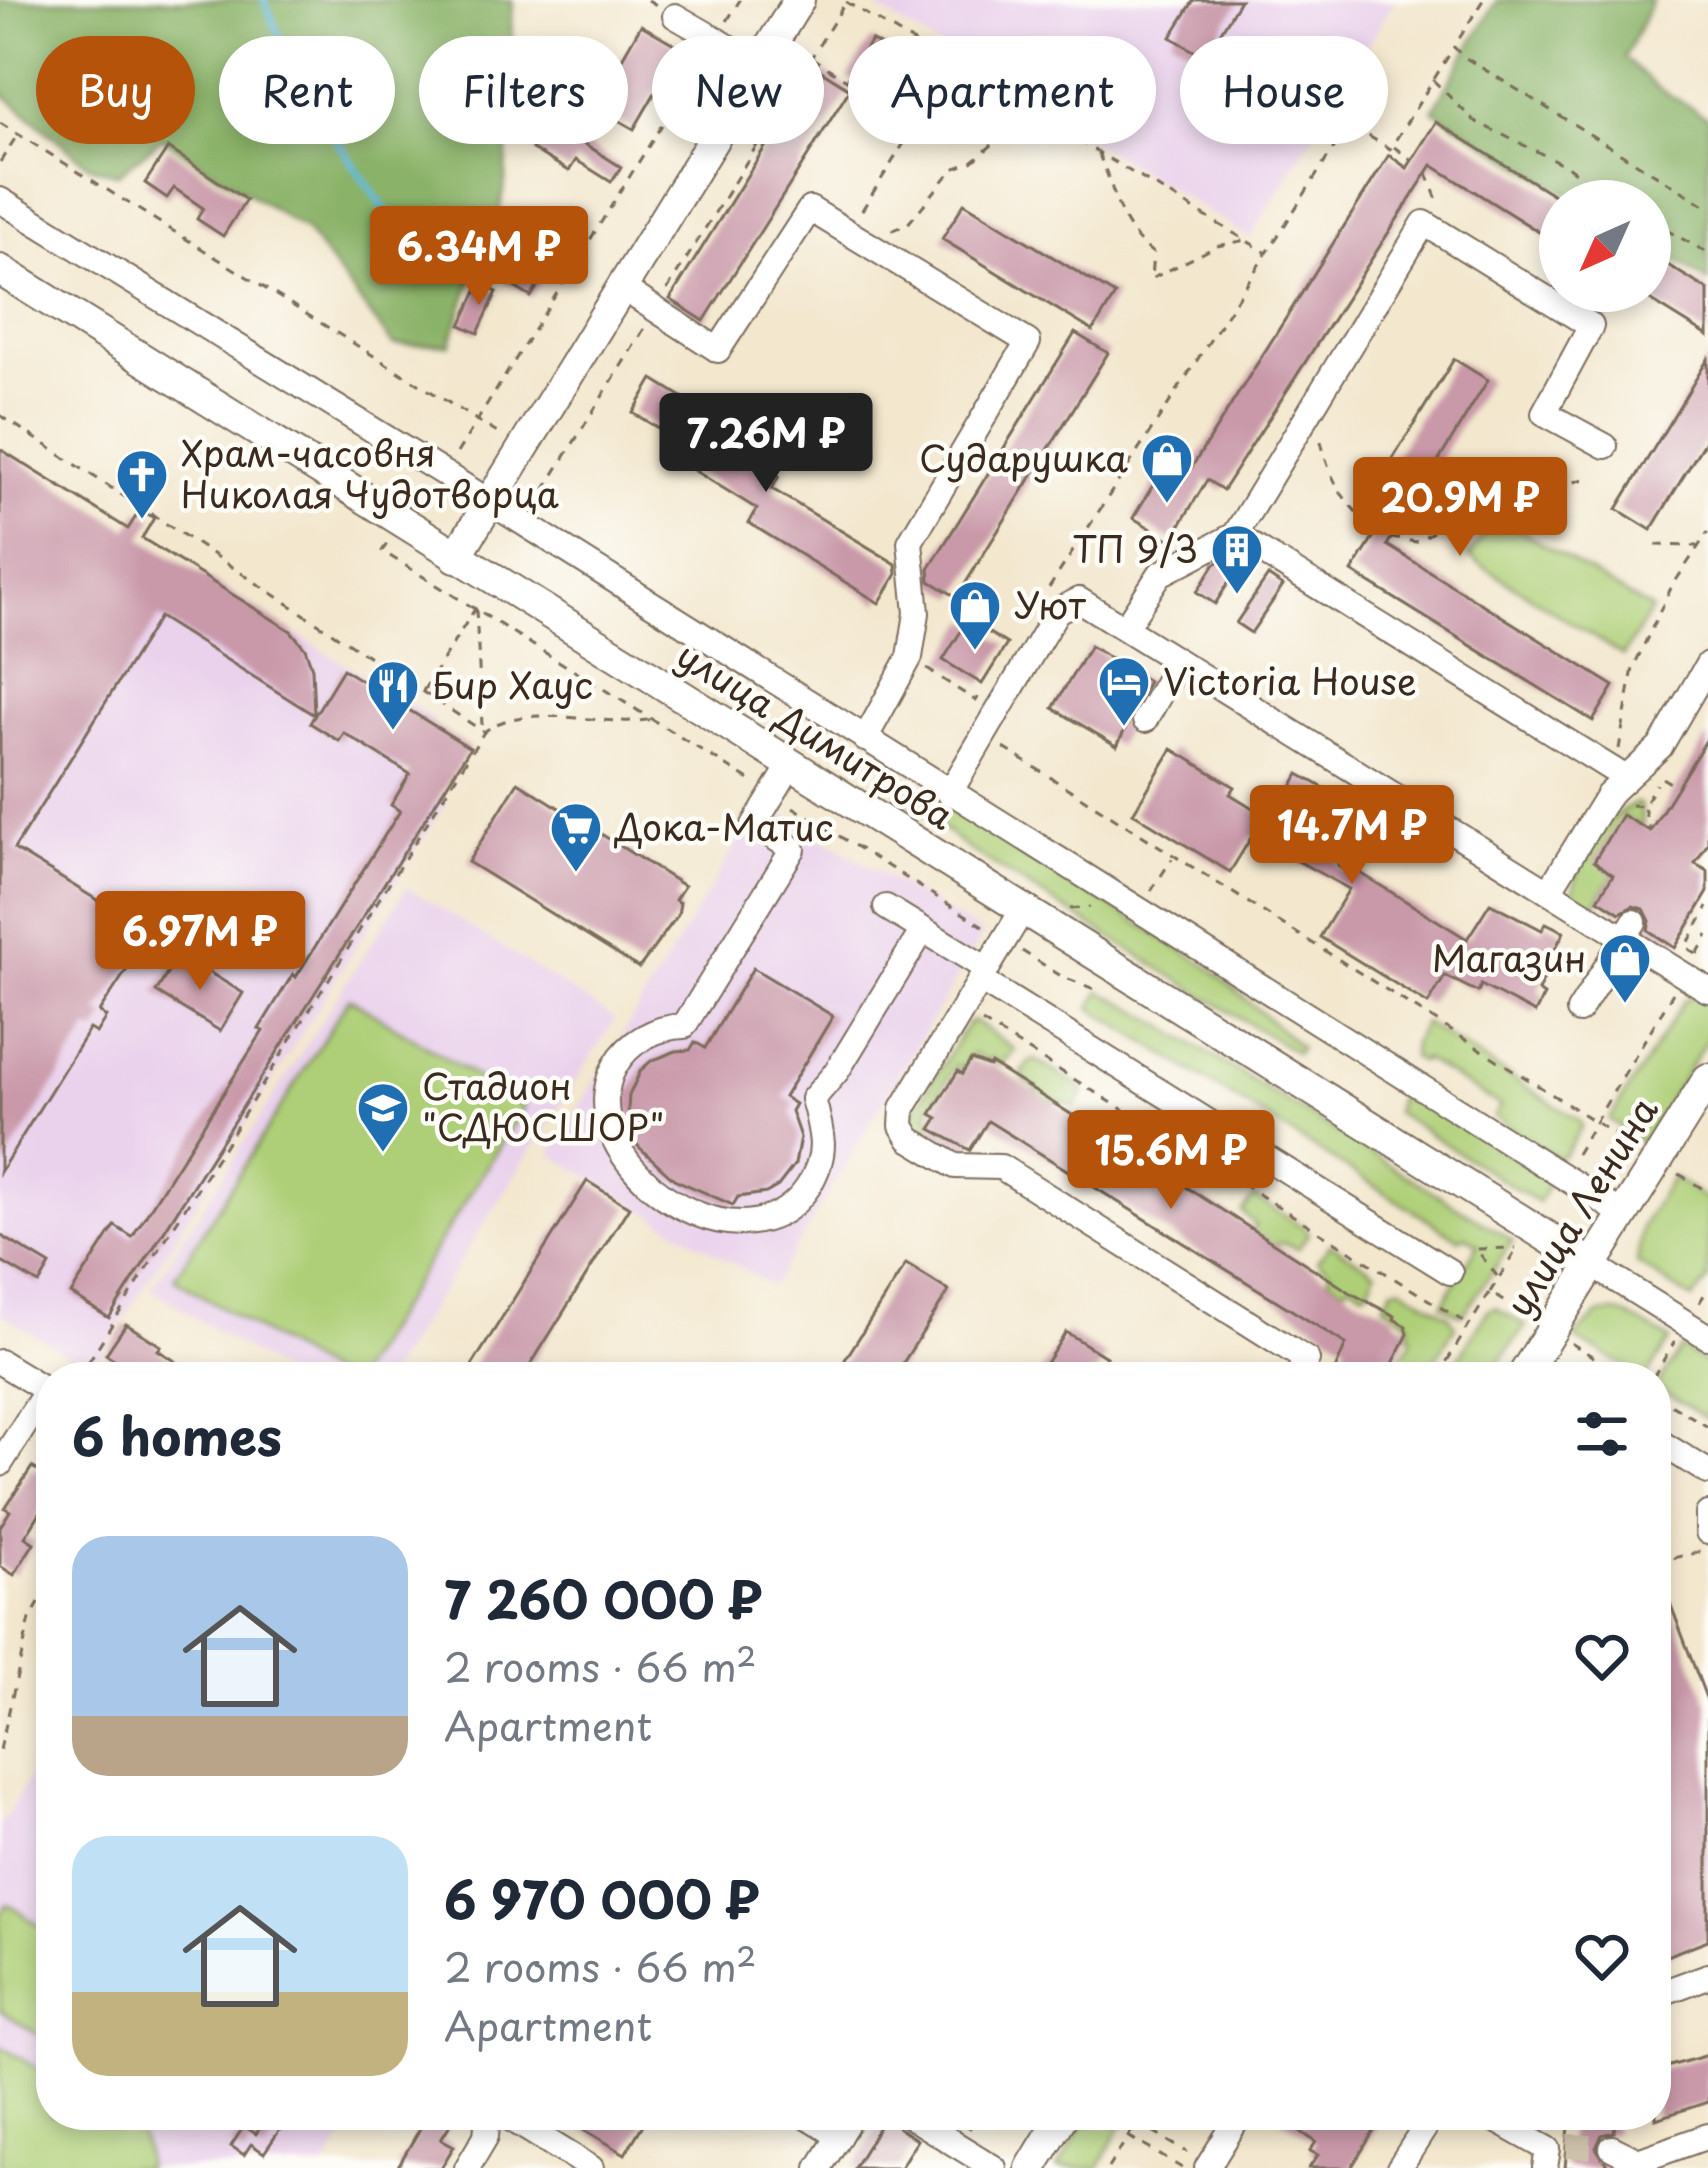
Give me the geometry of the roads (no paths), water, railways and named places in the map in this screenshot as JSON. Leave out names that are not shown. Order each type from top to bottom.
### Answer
[{"type":"main road","points":[[776,36],[799,0]]},
{"type":"main road","points":[[456,557],[709,144]]},
{"type":"main road","name":"улица Димитрова","points":[[0,270],[1022,911],[1524,1237],[1591,1264]]},
{"type":"main road","name":"улица Ленина","points":[[1531,1362],[1708,1078]]},
{"type":"main road","points":[[1030,2168],[1054,2130]]},
{"type":"street","points":[[675,16],[708,36]]},
{"type":"street","points":[[0,200],[1623,1214]]},
{"type":"street","points":[[621,287],[718,350],[811,209],[1028,341],[910,542],[916,614],[910,657],[866,740]]},
{"type":"street","points":[[1126,626],[1160,574],[1235,535],[1424,223],[1591,326],[1544,413],[1605,446]]},
{"type":"street","points":[[1235,535],[1616,772]]},
{"type":"street","points":[[949,794],[1058,611],[1079,600],[1550,892],[1690,965],[1708,990]]},
{"type":"street","points":[[1145,721],[1178,662]]},
{"type":"street","points":[[1550,892],[1608,795],[1616,772],[1660,747],[1708,664]]},
{"type":"street","points":[[790,766],[754,824],[793,849],[684,1026],[638,1040],[613,1069],[605,1104],[611,1131],[638,1176],[678,1206],[729,1222],[752,1221],[794,1204],[817,1172],[822,1148],[813,1099],[837,1071],[923,930]]},
{"type":"street","points":[[1352,856],[1388,794]]},
{"type":"street","points":[[886,908],[1450,1273]]},
{"type":"street","points":[[1022,911],[903,1108],[902,1126],[910,1138],[955,1166],[1001,1167],[1306,1362]]},
{"type":"street","points":[[1579,1011],[1629,930]]},
{"type":"street","points":[[1591,1264],[1708,1337]]},
{"type":"street","points":[[0,1362],[36,1384]]},
{"type":"street","points":[[0,1464],[36,1411]]},
{"type":"street","points":[[1671,1449],[1708,1472]]},
{"type":"street","points":[[1708,1514],[1708,1532]]},
{"type":"street","points":[[1671,1990],[1708,1976]]},
{"type":"street","points":[[467,2168],[487,2130]]},
{"type":"street","points":[[529,2130],[591,2168]]},
{"type":"street","points":[[819,2168],[843,2130]]},
{"type":"street","points":[[932,2130],[994,2168]]},
{"type":"street","points":[[1208,2167],[1231,2130]]},
{"type":"street","points":[[1399,2168],[1423,2130]]},
{"type":"street","points":[[1513,2130],[1554,2154]]},
{"type":"street","points":[[1612,2147],[1636,2164],[1708,2136]]},
{"type":"waterway","points":[[264,0],[303,92],[420,260]]},
{"type":"tunnel","points":[[1567,2146],[1612,2148]]},
{"type":"place","name":"Сударушка","points":[[1167,505]]},
{"type":"place","name":"Храм-часовня Николая Чудотворца","points":[[142,521]]},
{"type":"place","name":"ТП 9/3","points":[[1237,596]]},
{"type":"place","name":"Уют","points":[[975,652]]},
{"type":"place","name":"Victoria House","points":[[1124,728]]},
{"type":"place","name":"Бир Хаус","points":[[393,732]]},
{"type":"place","name":"Дока-Матис","points":[[576,874]]},
{"type":"place","name":"Магазин","points":[[1625,1005]]},
{"type":"place","name":"Стадион \"СДЮСШОР\"","points":[[383,1154]]}]
